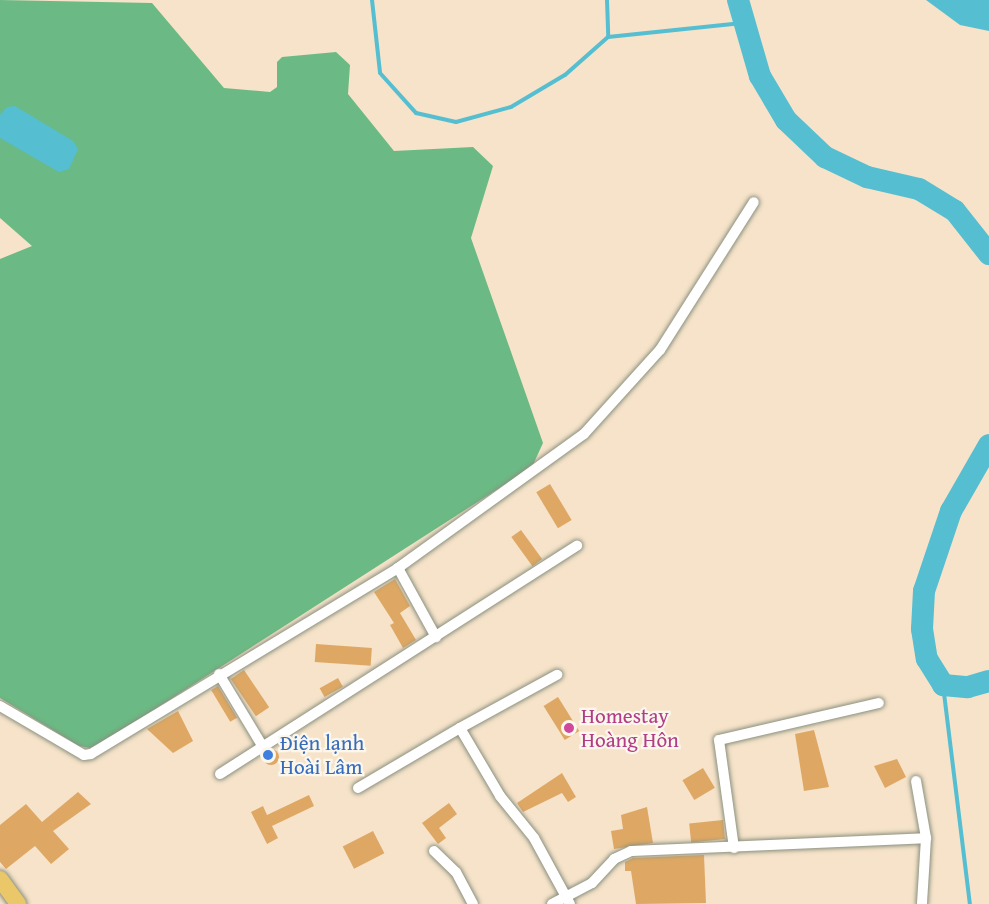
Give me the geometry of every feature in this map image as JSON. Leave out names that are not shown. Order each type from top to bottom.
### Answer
[{"type":"main road","points":[[0,879],[18,904]]},
{"type":"street","points":[[0,706],[88,755],[398,568],[584,434],[660,350],[754,202]]},
{"type":"street","points":[[220,774],[577,546]]},
{"type":"street","points":[[398,568],[436,637]]},
{"type":"street","points":[[219,674],[264,747]]},
{"type":"street","points":[[358,788],[460,728],[557,675]]},
{"type":"street","points":[[734,848],[719,740],[879,703]]},
{"type":"street","points":[[460,728],[500,796],[534,838],[568,900]]},
{"type":"street","points":[[916,781],[926,838],[922,904]]},
{"type":"street","points":[[552,904],[568,900],[592,882],[614,859],[631,851],[926,838]]},
{"type":"street","points":[[434,851],[456,872],[473,904]]},
{"type":"green space","points":[[0,0],[152,3],[224,88],[270,92],[277,87],[277,62],[282,57],[336,52],[350,65],[348,94],[394,151],[473,147],[493,166],[471,238],[543,443],[532,467],[104,742],[90,748],[79,746],[0,698],[0,259],[32,246],[0,218]]},
{"type":"water","points":[[926,0],[989,0],[989,31],[960,25]]},
{"type":"water","points":[[15,106],[73,141],[78,149],[69,169],[59,172],[0,138],[0,115],[7,107]]},
{"type":"building","points":[[550,484],[572,520],[558,528],[536,492]]},
{"type":"building","points":[[521,530],[542,559],[532,566],[511,537]]},
{"type":"building","points":[[395,579],[410,606],[400,613],[416,640],[403,648],[390,625],[394,623],[374,592]]},
{"type":"building","points":[[316,644],[372,648],[371,666],[315,662]]},
{"type":"building","points":[[244,670],[269,707],[256,716],[231,679]]},
{"type":"building","points":[[338,678],[343,687],[324,697],[320,688]]},
{"type":"building","points":[[218,686],[237,718],[230,722],[211,690]]},
{"type":"building","points":[[558,697],[579,731],[565,740],[544,706]]},
{"type":"building","points":[[178,711],[193,741],[173,753],[147,729]]},
{"type":"building","points":[[814,730],[829,787],[804,791],[795,734]]},
{"type":"building","points":[[271,749],[279,757],[271,765],[263,757]]},
{"type":"building","points":[[897,759],[906,777],[885,788],[874,766]]},
{"type":"building","points":[[703,768],[715,788],[694,800],[682,780]]},
{"type":"building","points":[[562,773],[576,797],[568,802],[562,793],[523,812],[517,803]]},
{"type":"building","points":[[78,792],[91,804],[53,831],[69,849],[51,864],[35,846],[6,869],[0,862],[0,825],[26,804],[42,822]]},
{"type":"building","points":[[309,795],[314,806],[272,826],[278,838],[267,844],[251,812],[263,806],[267,815]]},
{"type":"building","points":[[449,803],[457,814],[439,828],[446,838],[438,844],[422,823]]},
{"type":"building","points":[[647,807],[653,843],[614,849],[611,831],[623,829],[621,815]]},
{"type":"building","points":[[723,820],[725,839],[691,842],[689,824]]},
{"type":"building","points":[[373,831],[384,853],[354,869],[343,846]]},
{"type":"building","points":[[704,855],[706,903],[636,904],[631,871],[625,871],[625,862],[633,858]]},
{"type":"waterway","points":[[372,0],[380,73],[416,113],[456,122],[511,107],[565,75],[608,37],[742,23]]},
{"type":"waterway","points":[[607,0],[608,37]]},
{"type":"waterway","points":[[738,0],[760,76],[786,120],[825,157],[867,177],[919,189],[955,211],[989,254]]},
{"type":"waterway","points":[[989,445],[951,511],[924,591],[922,629],[927,659],[943,685],[968,687],[989,681]]},
{"type":"waterway","points":[[943,685],[970,904]]},
{"type":"place","name":"Homestay Hoàng Hôn","points":[[569,728]]},
{"type":"place","name":"Điện lạnh Hoài Lâm","points":[[268,755]]}]
